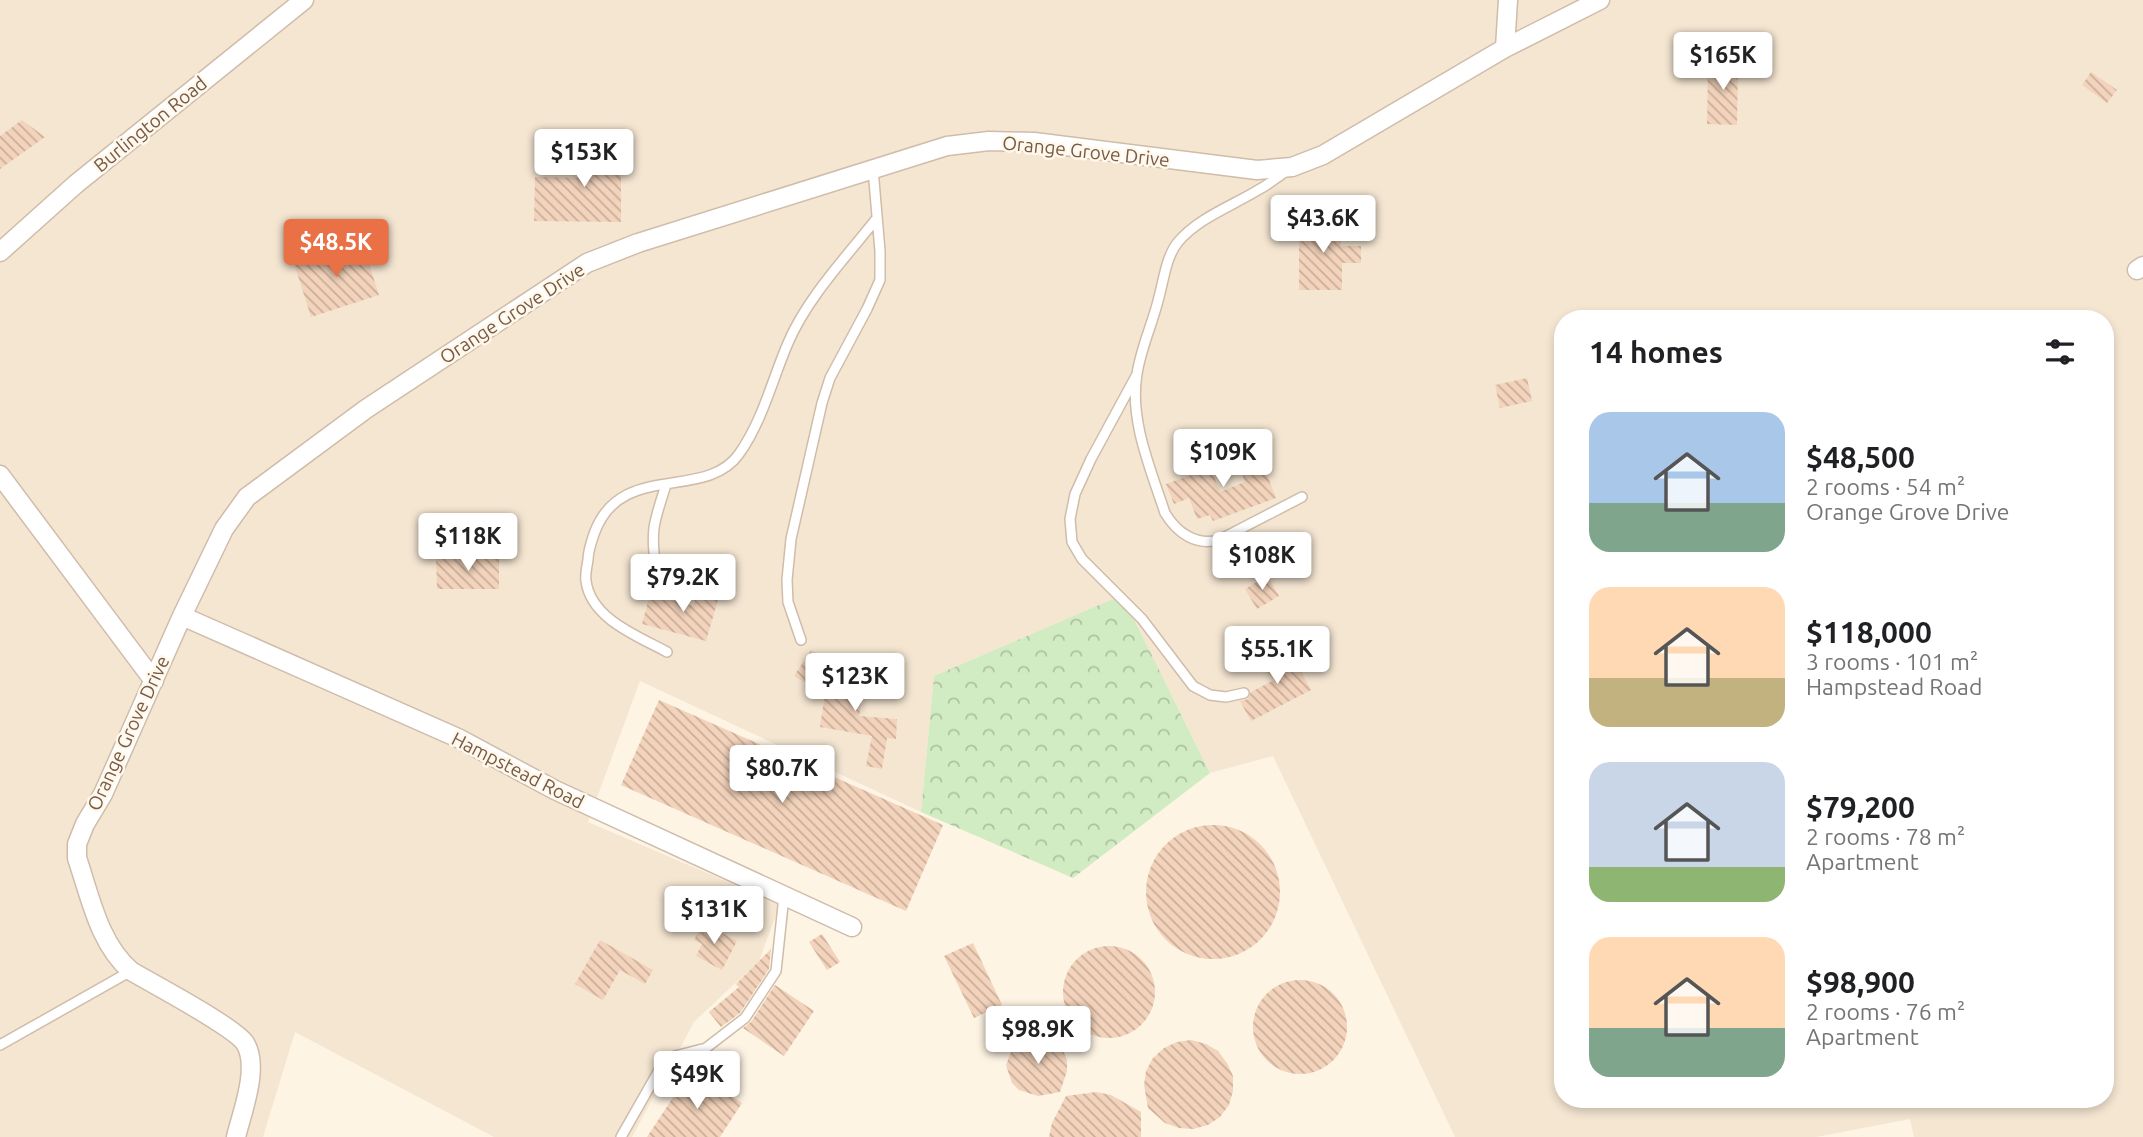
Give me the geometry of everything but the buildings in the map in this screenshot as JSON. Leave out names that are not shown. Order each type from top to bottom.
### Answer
[{"type":"street","name":"Burlington Road","points":[[0,252],[76,184],[304,0]]},
{"type":"street","points":[[1505,48],[1508,0]]},
{"type":"street","name":"Orange Grove Drive","points":[[236,1137],[250,1084],[250,1061],[245,1043],[226,1027],[131,971],[113,953],[76,858],[77,844],[85,824],[103,793],[223,529],[247,497],[366,409],[552,285],[587,263],[638,243],[947,146],[989,141],[1034,142],[1257,170],[1292,167],[1323,155],[1505,48],[1600,0]]},
{"type":"street","points":[[0,475],[154,681]]},
{"type":"street","name":"Hampstead Road","points":[[182,616],[458,738],[555,790],[852,928]]},
{"type":"lane","points":[[1292,167],[1259,190],[1223,209],[1177,243],[1167,266],[1137,375],[1136,398],[1139,427],[1165,513],[1173,526],[1184,535],[1209,542],[1219,540],[1302,496]]},
{"type":"lane","points":[[801,640],[789,601],[787,580],[791,539],[830,378],[880,280],[873,169]]},
{"type":"lane","points":[[667,652],[614,623],[592,599],[586,581],[588,551],[598,523],[612,504],[634,490],[713,473],[730,465],[761,415],[802,314],[877,218]]},
{"type":"lane","points":[[1137,375],[1075,494],[1070,519],[1072,542],[1083,559],[1142,620],[1193,686],[1210,695],[1226,697],[1244,693]]},
{"type":"lane","points":[[656,569],[651,538],[666,485]]},
{"type":"lane","points":[[621,1137],[662,1065],[669,1058],[706,1048],[745,1018],[776,971],[784,896]]},
{"type":"lane","points":[[0,1045],[131,971]]},
{"type":"shaded area","points":[[0,0],[2143,0],[2143,1137],[1914,1137],[1910,1119],[1816,1137],[1455,1137],[1273,756],[1210,773],[1122,595],[934,676],[921,812],[640,681],[588,822],[780,904],[759,961],[694,1022],[632,1137],[494,1137],[295,1032],[263,1137],[0,1137]]},
{"type":"green space","points":[[1122,595],[1210,773],[1073,878],[921,812],[934,676]]}]
